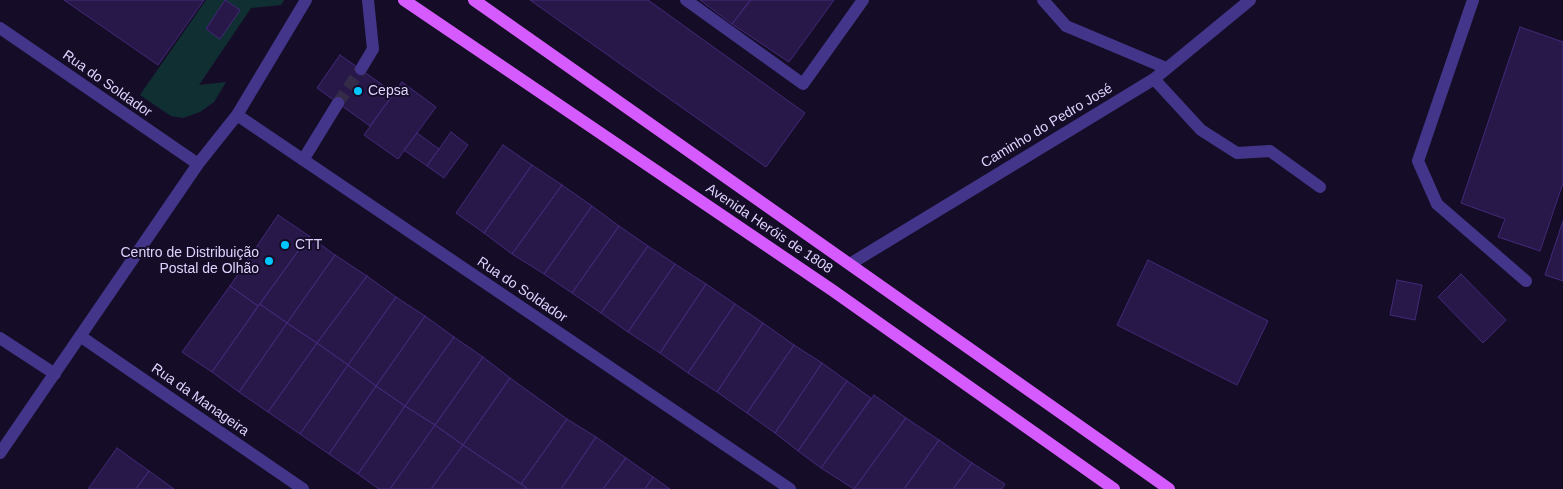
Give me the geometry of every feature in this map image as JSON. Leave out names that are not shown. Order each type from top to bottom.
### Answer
[{"type":"main road","name":"Avenida Heróis de 1808","points":[[404,0],[832,290],[1114,489]]},
{"type":"main road","name":"Avenida Heróis de 1808","points":[[474,0],[1169,489]]},
{"type":"street","points":[[0,453],[198,164],[237,115],[306,0]]},
{"type":"street","points":[[361,70],[373,49],[368,0]]},
{"type":"street","points":[[686,0],[803,84],[863,0]]},
{"type":"street","points":[[1042,0],[1066,26],[1166,68]]},
{"type":"street","name":"Caminho do Pedro José","points":[[850,264],[1154,79],[1250,0]]},
{"type":"street","points":[[1472,0],[1418,161],[1437,204],[1526,281]]},
{"type":"street","name":"Rua do Soldador","points":[[0,28],[198,164]]},
{"type":"street","points":[[1154,79],[1201,130],[1237,153],[1270,151],[1320,187]]},
{"type":"street","points":[[302,160],[338,103]]},
{"type":"street","name":"Rua do Soldador","points":[[237,115],[775,485],[790,489]]},
{"type":"street","name":"Rua da Manageira","points":[[80,336],[303,489]]},
{"type":"street","points":[[0,338],[55,374]]},
{"type":"green space","points":[[206,0],[284,0],[281,5],[251,8],[199,85],[226,82],[214,102],[200,112],[183,118],[171,116],[140,95]]},
{"type":"building","points":[[64,0],[204,0],[158,65]]},
{"type":"building","points":[[225,0],[240,10],[220,39],[206,29]]},
{"type":"building","points":[[530,0],[648,0],[805,113],[766,167]]},
{"type":"building","points":[[700,0],[751,0],[732,24]]},
{"type":"building","points":[[750,0],[834,0],[789,62],[732,24]]},
{"type":"building","points":[[1520,27],[1563,42],[1563,183],[1540,251],[1498,237],[1505,219],[1461,203]]},
{"type":"building","points":[[340,55],[394,93],[370,126],[317,88]]},
{"type":"building","points":[[402,82],[436,107],[398,159],[364,135]]},
{"type":"building","points":[[451,132],[468,145],[444,178],[427,166]]},
{"type":"building","points":[[417,133],[439,149],[427,166],[404,150]]},
{"type":"building","points":[[503,145],[532,165],[484,233],[456,213]]},
{"type":"building","points":[[532,165],[562,185],[512,254],[484,233]]},
{"type":"building","points":[[562,185],[592,206],[544,274],[512,254]]},
{"type":"building","points":[[592,206],[619,226],[572,293],[544,274]]},
{"type":"building","name":"Centro de Distribuição Postal de Olhão","points":[[278,215],[309,236],[258,306],[230,286]]},
{"type":"building","points":[[1563,221],[1563,281],[1545,275]]},
{"type":"building","points":[[619,226],[648,246],[601,313],[572,293]]},
{"type":"building","points":[[309,236],[335,255],[287,323],[260,304]]},
{"type":"building","points":[[648,246],[675,264],[628,332],[601,313]]},
{"type":"building","points":[[335,255],[367,276],[317,343],[287,323]]},
{"type":"building","points":[[1148,260],[1268,321],[1237,385],[1117,325]]},
{"type":"building","points":[[675,264],[706,284],[660,353],[628,332]]},
{"type":"building","points":[[1461,274],[1506,320],[1483,343],[1438,297]]},
{"type":"building","points":[[367,276],[396,297],[348,365],[317,343]]},
{"type":"building","points":[[1397,280],[1422,285],[1415,320],[1390,315]]},
{"type":"building","points":[[706,284],[735,304],[688,373],[660,353]]},
{"type":"building","points":[[230,286],[258,306],[212,372],[182,352]]},
{"type":"building","points":[[396,297],[425,316],[376,386],[348,365]]},
{"type":"building","points":[[260,304],[287,323],[239,392],[212,372]]},
{"type":"building","points":[[735,304],[763,323],[717,392],[688,373]]},
{"type":"building","points":[[425,316],[454,337],[405,406],[376,386]]},
{"type":"building","points":[[287,323],[317,343],[268,412],[239,392]]},
{"type":"building","points":[[763,323],[794,345],[747,413],[717,392]]},
{"type":"building","points":[[454,337],[483,357],[435,425],[405,406]]},
{"type":"building","points":[[317,343],[348,365],[300,434],[268,412]]},
{"type":"building","points":[[794,345],[822,363],[775,433],[747,413]]},
{"type":"building","points":[[483,357],[510,378],[463,445],[435,425]]},
{"type":"building","points":[[822,363],[847,381],[798,451],[775,433]]},
{"type":"building","points":[[348,365],[376,386],[329,454],[300,434]]},
{"type":"building","points":[[510,378],[567,419],[521,484],[463,445]]},
{"type":"building","points":[[847,381],[871,398],[821,468],[798,451]]},
{"type":"building","points":[[376,386],[405,406],[358,474],[329,454]]},
{"type":"building","points":[[874,395],[906,418],[854,489],[821,468]]},
{"type":"building","points":[[405,406],[435,425],[390,489],[379,489],[358,474]]},
{"type":"building","points":[[906,418],[939,440],[904,489],[854,489]]},
{"type":"building","points":[[567,419],[596,437],[561,489],[528,489],[521,484]]},
{"type":"building","points":[[435,425],[463,445],[431,489],[390,489]]},
{"type":"building","points":[[596,437],[626,458],[603,489],[561,489]]},
{"type":"building","points":[[939,440],[972,463],[953,489],[904,489]]},
{"type":"building","points":[[463,445],[521,484],[528,489],[431,489]]},
{"type":"building","points":[[117,448],[149,471],[136,489],[88,489]]},
{"type":"building","points":[[626,458],[653,477],[645,489],[603,489]]},
{"type":"building","points":[[972,463],[1005,484],[1002,489],[953,489]]},
{"type":"building","points":[[149,471],[174,489],[136,489]]},
{"type":"building","points":[[653,477],[670,489],[645,489]]},
{"type":"tunnel","points":[[338,103],[361,69]]},
{"type":"place","name":"Cepsa","points":[[358,91]]},
{"type":"place","name":"CTT","points":[[285,245]]},
{"type":"place","name":"Centro de Distribuição Postal de Olhão","points":[[269,261]]}]
